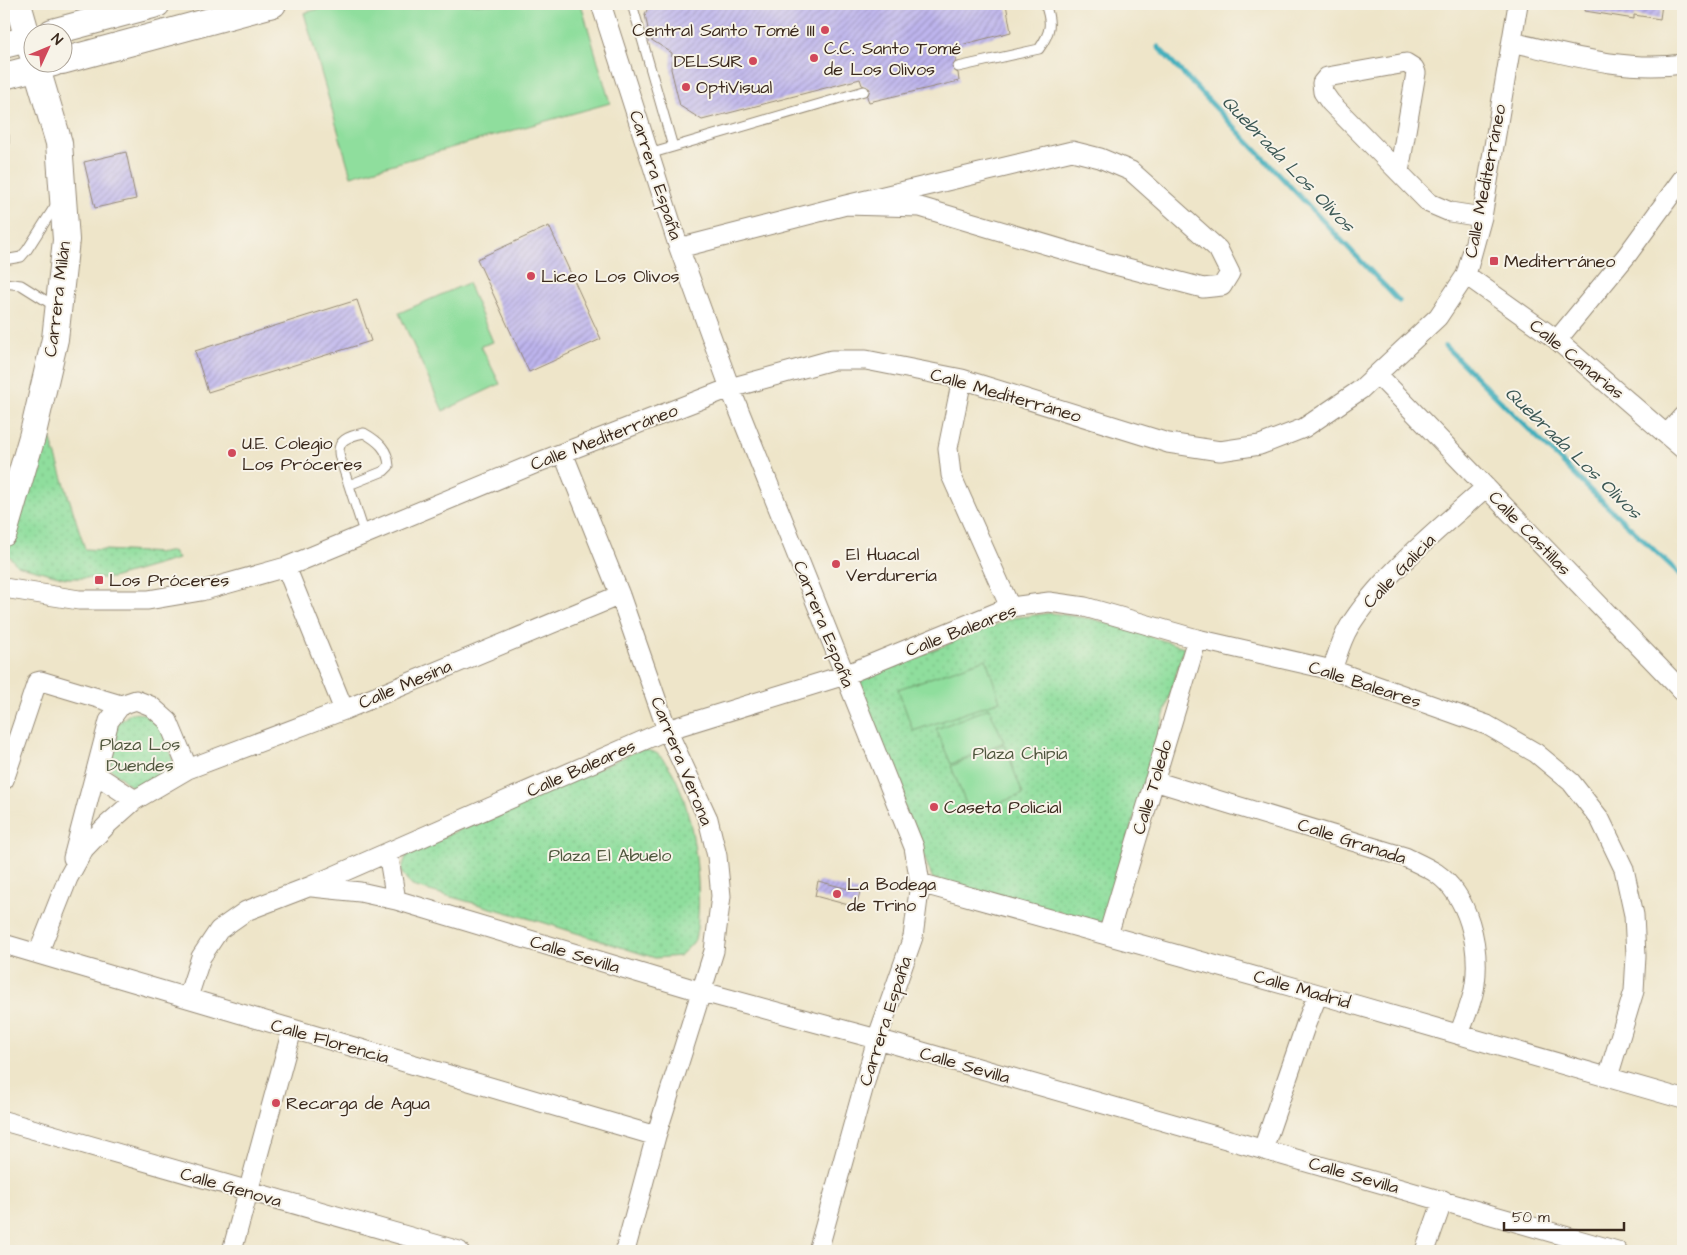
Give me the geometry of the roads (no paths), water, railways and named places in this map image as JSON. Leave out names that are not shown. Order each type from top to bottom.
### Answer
[{"type":"street","name":"Carrera Milán","points":[[18,4],[26,22]]},
{"type":"street","points":[[72,38],[157,4]]},
{"type":"street","points":[[72,58],[273,4]]},
{"type":"street","name":"Carrera España","points":[[601,4],[679,248],[730,388],[914,847],[920,883],[913,936],[877,1039],[818,1251]]},
{"type":"street","name":"Calle Mediterráneo","points":[[4,588],[79,600],[148,600],[201,591],[286,567],[563,453],[730,388],[832,360],[866,360],[962,379],[1168,443],[1220,451],[1260,445],[1304,428],[1360,390],[1438,317],[1466,275],[1482,217],[1518,4]]},
{"type":"street","points":[[1512,42],[1608,64],[1664,67],[1683,64]]},
{"type":"street","points":[[4,45],[22,48]]},
{"type":"street","points":[[4,76],[22,63]]},
{"type":"street","points":[[1399,172],[1416,73],[1414,68],[1406,63],[1327,77],[1322,83],[1324,92],[1330,102],[1429,203],[1450,212],[1482,217]]},
{"type":"street","name":"Carrera Milán","points":[[4,533],[32,437],[56,339],[66,240],[59,143],[44,72]]},
{"type":"street","points":[[679,248],[846,205],[1072,151],[1100,158],[1131,171],[1218,249],[1230,273],[1222,286],[1203,288],[1108,263],[920,207],[846,205]]},
{"type":"street","points":[[1558,340],[1627,255],[1683,178]]},
{"type":"street","name":"Calle Canarias","points":[[1466,275],[1558,340],[1683,449]]},
{"type":"street","name":"Calle Castillas","points":[[1377,374],[1683,692]]},
{"type":"street","points":[[962,379],[948,448],[951,475],[1010,607]]},
{"type":"street","points":[[1667,434],[1683,416]]},
{"type":"street","name":"Carrera Verona","points":[[563,453],[620,595],[667,730],[708,819],[717,856],[721,896],[714,951],[656,1136],[625,1251]]},
{"type":"street","name":"Calle Galicia","points":[[1332,670],[1348,629],[1368,599],[1430,538],[1486,487]]},
{"type":"street","points":[[286,567],[344,710]]},
{"type":"street","name":"Calle Mesina","points":[[68,878],[84,849],[108,824],[136,800],[188,769],[344,710],[620,595]]},
{"type":"street","name":"Calle Baleares","points":[[188,997],[202,958],[219,930],[246,911],[388,853],[667,730],[845,675],[1010,607],[1049,602],[1085,608],[1197,639],[1332,670],[1495,730],[1536,753],[1571,782],[1600,819],[1624,870],[1634,915],[1636,956],[1634,992],[1608,1077]]},
{"type":"street","name":"Calle Toledo","points":[[1108,935],[1197,639]]},
{"type":"street","points":[[4,780],[37,682],[41,681],[121,705],[136,700],[151,706],[168,721],[188,769]]},
{"type":"street","name":"Calle Mesina","points":[[38,954],[68,878],[109,721],[121,705]]},
{"type":"street","points":[[95,774],[136,800]]},
{"type":"street","name":"Calle Granada","points":[[1154,781],[1406,856],[1437,874],[1455,894],[1471,923],[1477,959],[1475,985],[1459,1035]]},
{"type":"street","points":[[388,853],[396,900]]},
{"type":"street","name":"Calle Madrid","points":[[920,883],[1318,994],[1683,1099]]},
{"type":"street","name":"Calle Sevilla","points":[[311,886],[360,892],[396,900],[702,992],[877,1039],[1617,1251]]},
{"type":"street","name":"Calle Florencia","points":[[4,944],[656,1136]]},
{"type":"street","points":[[1263,1149],[1318,994]]},
{"type":"street","points":[[232,1251],[250,1192],[292,1030]]},
{"type":"street","name":"Calle Genova","points":[[4,1121],[459,1251]]},
{"type":"street","points":[[1425,1251],[1443,1200]]},
{"type":"lane","points":[[632,4],[673,147]]},
{"type":"lane","points":[[958,67],[1039,49],[1049,36],[1050,20],[1045,4]]},
{"type":"lane","points":[[649,154],[864,91]]},
{"type":"lane","points":[[4,136],[4,161]]},
{"type":"lane","points":[[4,260],[21,257],[28,250],[63,194]]},
{"type":"lane","points":[[4,283],[21,285],[58,309]]},
{"type":"lane","points":[[349,486],[384,471],[389,466],[388,458],[379,441],[364,433],[351,436],[341,442],[338,450],[349,486],[365,535]]},
{"type":"waterway","name":"Quebrada Los Olivos","points":[[1158,47],[1399,301]]},
{"type":"waterway","name":"Quebrada Los Olivos","points":[[1445,346],[1590,490],[1683,577]]},
{"type":"place","name":"Central Santo Tomé III","points":[[825,30]]},
{"type":"place","name":"C.C. Santo Tomé de Los Olivos","points":[[814,58]]},
{"type":"place","name":"DELSUR","points":[[753,61]]},
{"type":"place","name":"OptiVisual","points":[[686,87]]},
{"type":"place","name":"Mediterráneo","points":[[1494,261]]},
{"type":"place","name":"Liceo Los Olivos","points":[[531,276]]},
{"type":"place","name":"U.E. Colegio Los Próceres","points":[[232,453]]},
{"type":"place","name":"El Huacal Verdurería","points":[[836,564]]},
{"type":"place","name":"Los Próceres","points":[[99,580]]},
{"type":"place","name":"Caseta Policial","points":[[934,807]]},
{"type":"place","name":"La Bodega de Trino","points":[[837,894]]},
{"type":"place","name":"Recarga de Agua","points":[[276,1103]]},
{"type":"park label","name":"Plaza Chipia","points":[[1020,753]]},
{"type":"park label","name":"Plaza Los Duendes","points":[[140,754]]},
{"type":"park label","name":"Plaza El Abuelo","points":[[610,855]]}]
